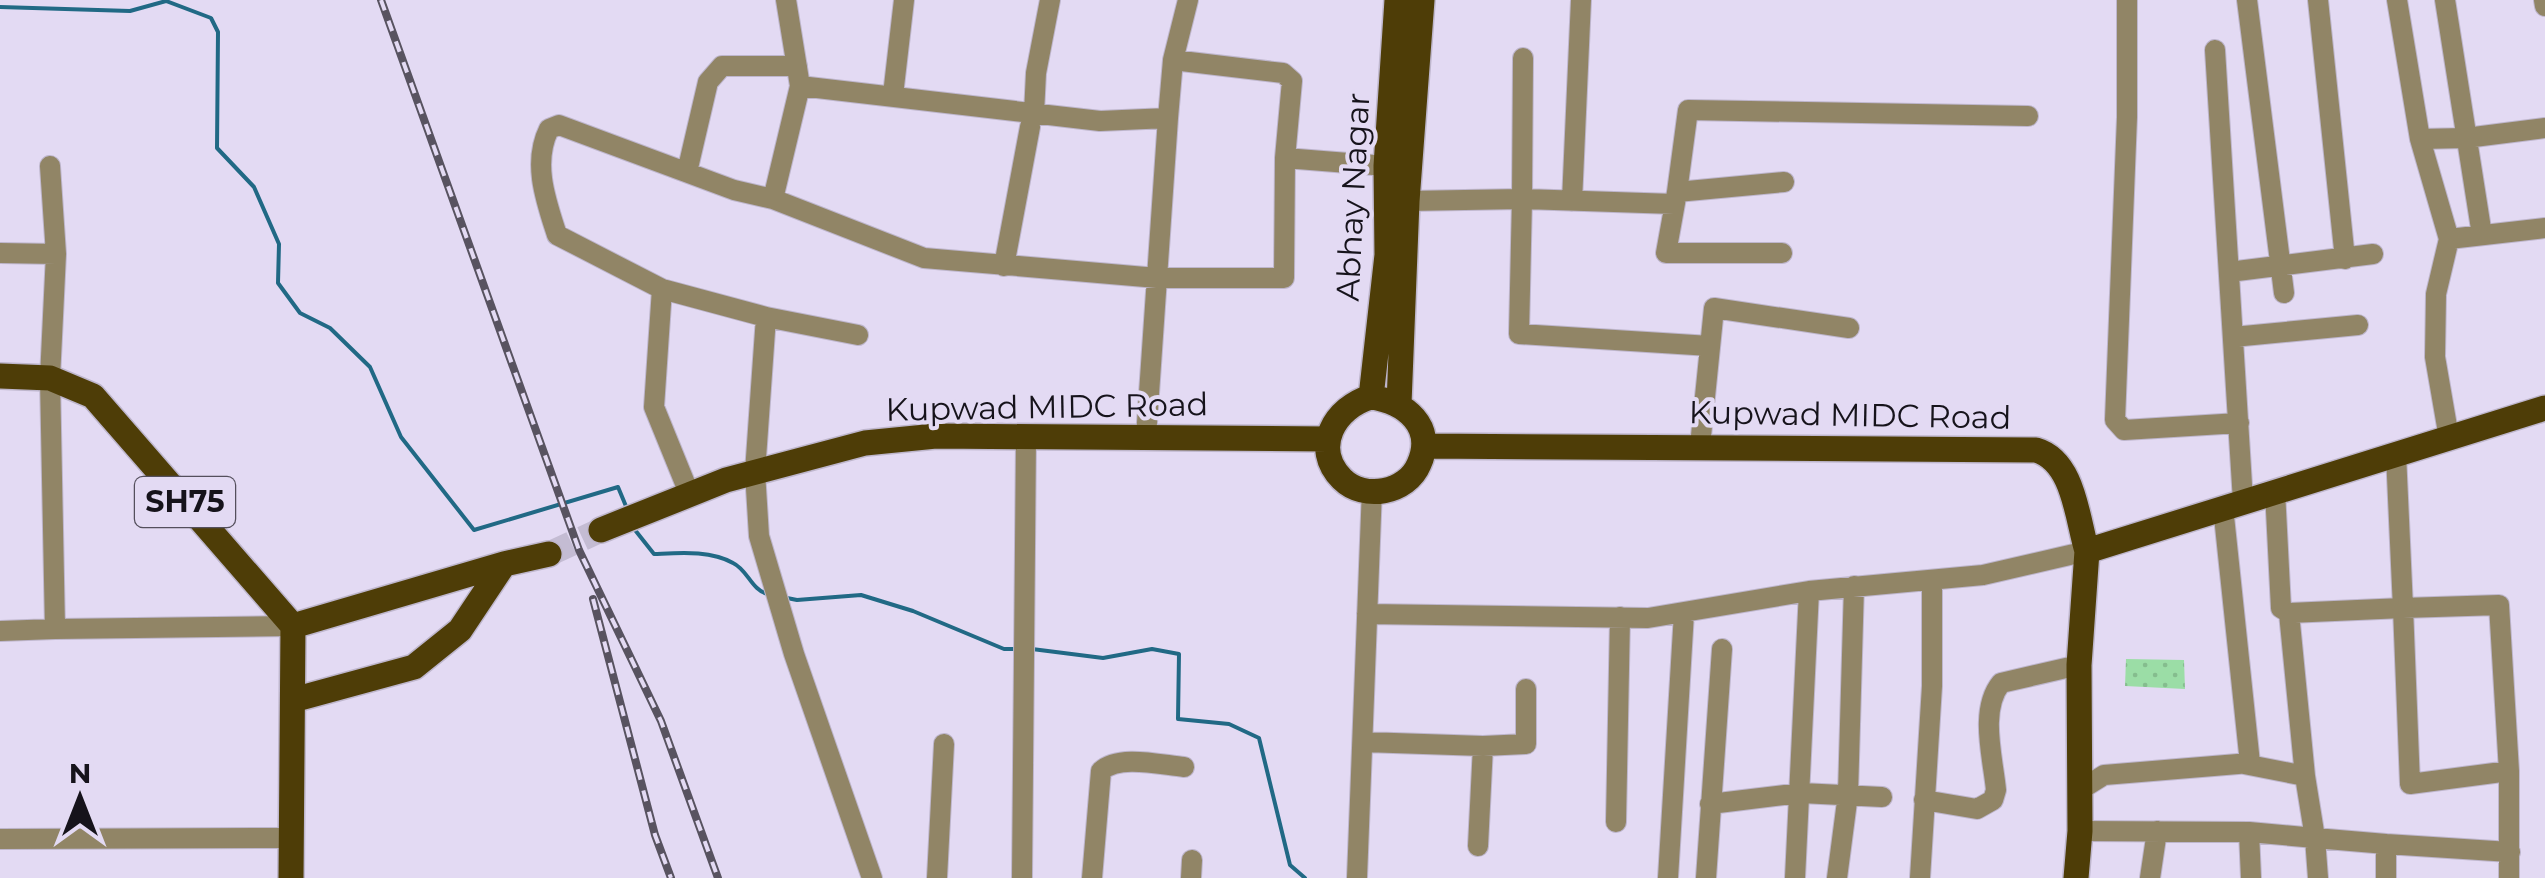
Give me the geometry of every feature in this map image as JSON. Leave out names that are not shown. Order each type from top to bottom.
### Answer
[{"type":"main road","name":"Abhay Nagar","points":[[1371,397],[1387,255],[1386,166],[1398,0]]},
{"type":"main road","points":[[1399,404],[1407,201],[1422,0]]},
{"type":"main road","name":"SH75","points":[[0,376],[50,378],[92,396],[292,626]]},
{"type":"main road","points":[[1371,397],[1399,404],[1415,418],[1424,446],[1422,460],[1406,482],[1380,493],[1353,487],[1342,478],[1333,467],[1328,439],[1339,414],[1371,397]]},
{"type":"main road","points":[[2076,878],[2080,832],[2079,665],[2087,551],[2545,408]]},
{"type":"main road","name":"Kupwad MIDC Road","points":[[601,530],[689,493],[865,442],[936,436],[1328,439]]},
{"type":"main road","name":"Kupwad MIDC Road","points":[[1424,446],[2036,450],[2057,461],[2064,472],[2087,551]]},
{"type":"main road","points":[[291,878],[292,626],[549,554]]},
{"type":"main road","points":[[293,700],[414,667],[460,630],[504,564]]},
{"type":"street","points":[[772,199],[798,76],[786,0]]},
{"type":"street","points":[[894,95],[904,0]]},
{"type":"street","points":[[1004,266],[1050,0]]},
{"type":"street","points":[[1146,437],[1168,118],[1174,60],[1188,0]]},
{"type":"street","points":[[1572,201],[1581,0]]},
{"type":"street","points":[[2127,0],[2127,116],[2114,420],[2124,430],[2238,423]]},
{"type":"street","points":[[2247,0],[2284,293]]},
{"type":"street","points":[[2318,0],[2346,259]]},
{"type":"street","points":[[2397,0],[2420,139],[2449,240],[2436,294],[2436,357],[2449,438]]},
{"type":"street","points":[[2445,0],[2482,235]]},
{"type":"street","points":[[2080,790],[2104,776],[2250,763],[2233,504],[2238,423],[2216,50]]},
{"type":"street","points":[[1523,58],[1519,334],[1710,346]]},
{"type":"street","points":[[858,335],[766,317],[662,289],[557,235],[541,186],[544,139],[549,129],[559,125],[772,199],[924,258],[1157,278],[1284,278],[1285,158],[1292,81],[1288,75],[1174,60]]},
{"type":"street","points":[[687,172],[708,82],[722,66],[798,76],[1032,120],[1168,118]]},
{"type":"street","points":[[1782,253],[1666,253],[1688,110],[2028,116]]},
{"type":"street","points":[[2420,139],[2466,138],[2545,128]]},
{"type":"street","points":[[1285,158],[1386,166]]},
{"type":"street","points":[[50,166],[56,254],[50,378],[55,629]]},
{"type":"street","points":[[1407,201],[1675,198],[1784,182]]},
{"type":"street","points":[[2449,240],[2545,228]]},
{"type":"street","points":[[0,253],[56,254]]},
{"type":"street","points":[[2229,272],[2373,254]]},
{"type":"street","points":[[662,289],[654,407],[689,493]]},
{"type":"street","points":[[1700,446],[1714,308],[1849,328]]},
{"type":"street","points":[[766,317],[755,472],[759,536],[794,654],[872,878]]},
{"type":"street","points":[[2233,337],[2358,325]]},
{"type":"street","points":[[1022,878],[1026,436]]},
{"type":"street","points":[[2396,454],[2410,784],[2509,771]]},
{"type":"street","points":[[1357,878],[1372,490]]},
{"type":"street","points":[[2275,492],[2280,594],[2282,608],[2289,612],[2499,606],[2509,771],[2509,878]]},
{"type":"street","points":[[1367,614],[1684,614],[1809,591],[1983,575],[2087,551]]},
{"type":"street","points":[[1920,878],[1932,686],[1932,580]]},
{"type":"street","points":[[1837,878],[1848,794],[1854,586]]},
{"type":"street","points":[[1795,878],[1809,591]]},
{"type":"street","points":[[2289,612],[2318,878]]},
{"type":"street","points":[[1668,878],[1684,614]]},
{"type":"street","points":[[1616,822],[1620,617]]},
{"type":"street","points":[[0,631],[292,626]]},
{"type":"street","points":[[1706,878],[1722,649]]},
{"type":"street","points":[[1924,800],[1978,810],[1993,800],[1996,790],[1989,720],[1994,692],[2013,679],[2079,665]]},
{"type":"street","points":[[1364,742],[1526,744],[1526,689]]},
{"type":"street","points":[[937,878],[944,744]]},
{"type":"street","points":[[1478,846],[1483,746]]},
{"type":"street","points":[[1092,878],[1100,771],[1106,765],[1120,762],[1184,766]]},
{"type":"street","points":[[2244,764],[2305,776]]},
{"type":"street","points":[[1710,804],[1802,793],[1882,797]]},
{"type":"street","points":[[2150,878],[2158,830]]},
{"type":"street","points":[[2080,832],[2249,832],[2510,852]]},
{"type":"street","points":[[2249,832],[2252,878]]},
{"type":"street","points":[[0,839],[289,838]]},
{"type":"street","points":[[2386,844],[2386,878]]},
{"type":"green space","points":[[2126,659],[2184,660],[2185,689],[2125,686]]},
{"type":"waterway","points":[[0,7],[130,11],[166,1],[211,18],[218,32],[217,148],[254,187],[279,244],[278,283],[300,313],[330,328],[370,367],[401,437],[474,530],[618,487],[628,511]]},
{"type":"waterway","points":[[635,530],[654,554],[694,553],[724,559],[738,566],[757,588],[768,594]]},
{"type":"waterway","points":[[787,598],[861,595],[913,611],[1004,649],[1017,649]]},
{"type":"waterway","points":[[1032,649],[1103,658],[1152,649],[1179,654],[1178,719],[1229,724],[1259,738],[1290,865],[1305,878]]},
{"type":"tunnel","points":[[549,554],[601,530]]},
{"type":"railway","points":[[381,0],[579,550],[661,721],[718,878]]},
{"type":"railway","points":[[593,599],[655,835],[671,878]]}]
